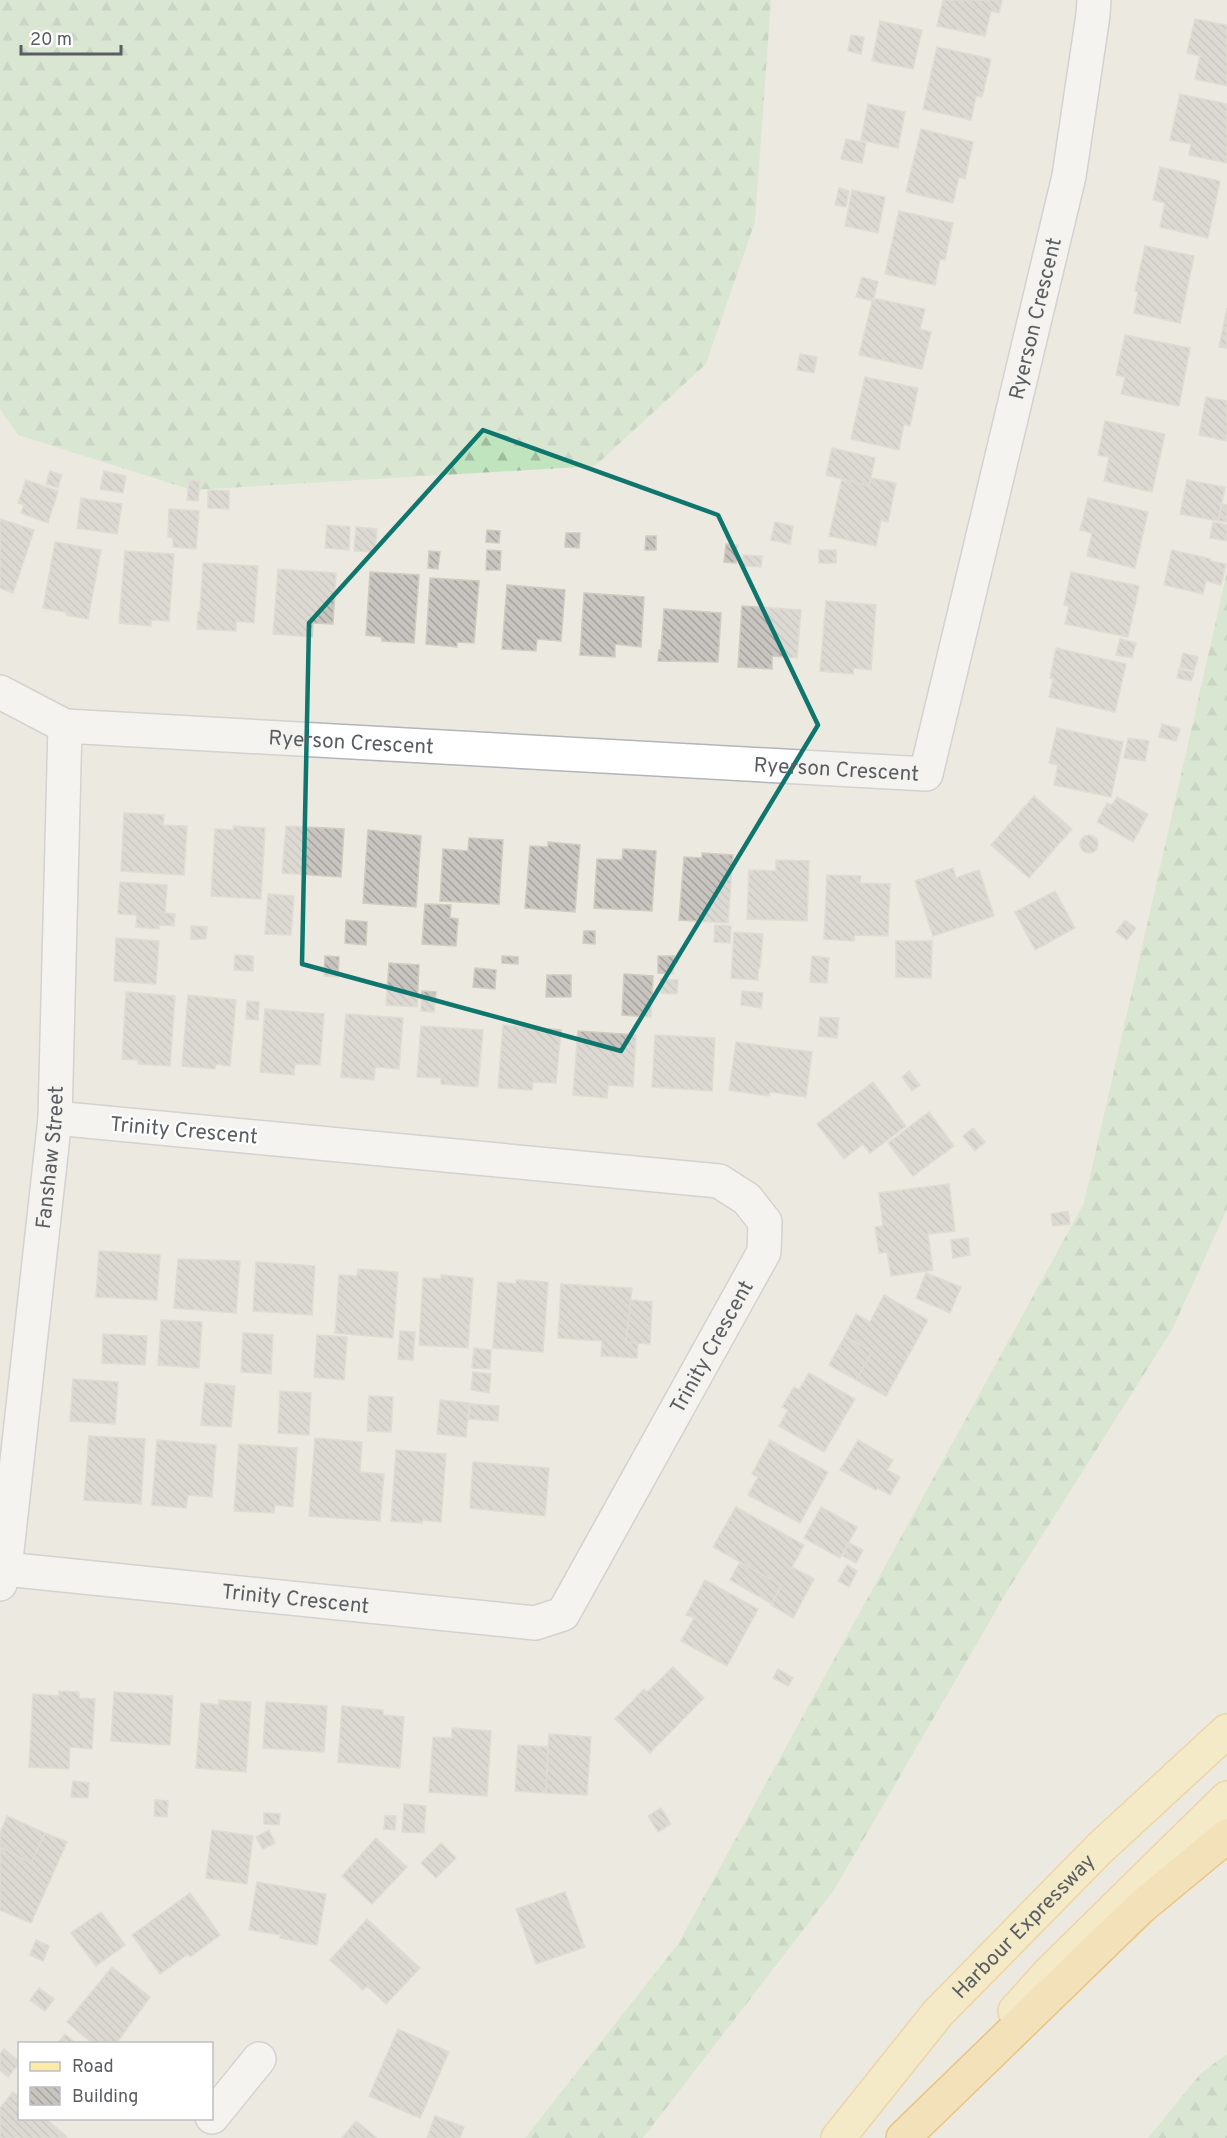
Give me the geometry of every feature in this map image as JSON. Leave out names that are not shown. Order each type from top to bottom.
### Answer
[{"type":"highway","points":[[903,2138],[1140,1908],[1227,1836]]},
{"type":"main road","name":"Harbour Expressway","points":[[838,2138],[938,2013],[1100,1848],[1227,1731]]},
{"type":"main road","points":[[903,2138],[1049,1973],[1227,1798]]},
{"type":"street","name":"Ryerson Crescent","points":[[0,692],[65,726],[926,774],[1069,176],[1094,0]]},
{"type":"street","name":"Fanshaw Street","points":[[3,1577],[55,1118],[65,726]]},
{"type":"street","name":"Trinity Crescent","points":[[3,1577],[536,1623],[563,1614],[764,1252],[765,1222],[747,1199],[719,1180],[55,1118]]},
{"type":"street","points":[[213,2116],[259,2060]]},
{"type":"street","points":[[194,2138],[209,2120]]},
{"type":"highlighted area","points":[[483,430],[718,515],[818,725],[621,1051],[302,964],[309,623]]},
{"type":"green space","points":[[0,0],[771,0],[755,222],[706,364],[595,466],[192,490],[18,435],[0,409]]},
{"type":"green space","points":[[1227,572],[1227,1209],[1172,1330],[1009,1588],[834,1890],[643,2138],[525,2138],[678,1944],[1084,1203]]},
{"type":"green space","points":[[1227,2054],[1227,2138],[1148,2138],[1201,2073]]},
{"type":"building","points":[[943,0],[1002,0],[999,13],[991,11],[985,36],[937,26]]},
{"type":"building","points":[[1195,19],[1227,25],[1227,86],[1195,79],[1200,56],[1187,53]]},
{"type":"building","points":[[880,21],[922,30],[913,69],[872,61]]},
{"type":"building","points":[[851,35],[864,37],[861,54],[848,51]]},
{"type":"building","points":[[937,47],[991,59],[982,97],[976,96],[971,120],[923,109]]},
{"type":"building","points":[[1180,94],[1227,104],[1227,163],[1189,155],[1191,144],[1170,140]]},
{"type":"building","points":[[868,104],[905,112],[898,148],[861,140]]},
{"type":"building","points":[[921,129],[973,142],[965,179],[959,177],[953,203],[906,192]]},
{"type":"building","points":[[846,139],[866,143],[862,163],[841,159]]},
{"type":"building","points":[[1160,167],[1220,181],[1208,238],[1160,227],[1165,203],[1153,200]]},
{"type":"building","points":[[839,188],[849,191],[846,207],[835,205]]},
{"type":"building","points":[[852,190],[885,197],[878,233],[845,226]]},
{"type":"building","points":[[899,211],[953,223],[945,260],[940,259],[935,285],[885,274]]},
{"type":"building","points":[[1145,246],[1194,256],[1180,323],[1134,313],[1138,292],[1135,291]]},
{"type":"building","points":[[862,277],[878,282],[873,301],[856,297]]},
{"type":"building","points":[[873,298],[925,309],[920,329],[931,332],[922,369],[859,355]]},
{"type":"building","points":[[1227,308],[1227,348],[1219,347]]},
{"type":"building","points":[[1125,335],[1190,348],[1179,406],[1121,394],[1125,377],[1116,375]]},
{"type":"building","points":[[800,354],[817,357],[814,373],[797,370]]},
{"type":"building","points":[[865,377],[918,388],[910,426],[904,424],[899,450],[851,439]]},
{"type":"building","points":[[1206,397],[1227,401],[1227,441],[1199,435]]},
{"type":"building","points":[[1105,421],[1165,434],[1152,492],[1104,481],[1109,457],[1098,455]]},
{"type":"building","points":[[832,448],[875,458],[869,486],[826,475]]},
{"type":"building","points":[[50,471],[62,475],[58,488],[46,484]]},
{"type":"building","points":[[104,471],[126,476],[123,493],[100,489]]},
{"type":"building","points":[[871,478],[896,483],[888,522],[881,520],[876,546],[829,536],[842,479],[869,486]]},
{"type":"building","points":[[26,480],[58,491],[48,523],[21,513],[24,505],[18,503]]},
{"type":"building","points":[[189,480],[200,481],[198,501],[187,500]]},
{"type":"building","points":[[1187,480],[1225,487],[1218,521],[1180,514]]},
{"type":"building","points":[[208,490],[229,491],[229,509],[208,508]]},
{"type":"building","points":[[81,498],[122,504],[117,534],[77,528]]},
{"type":"building","points":[[1088,498],[1148,512],[1135,568],[1087,556],[1092,533],[1080,530]]},
{"type":"building","points":[[1222,504],[1227,505],[1227,522],[1219,521]]},
{"type":"building","points":[[169,509],[199,511],[196,549],[173,547],[173,538],[168,537]]},
{"type":"building","points":[[0,519],[34,530],[13,593],[0,588]]},
{"type":"building","points":[[775,522],[793,526],[790,544],[771,540]]},
{"type":"building","points":[[1213,522],[1227,525],[1227,541],[1210,538]]},
{"type":"building","points":[[327,525],[350,527],[349,550],[325,548]]},
{"type":"building","points":[[356,527],[377,529],[375,552],[354,551]]},
{"type":"building","points":[[487,530],[500,531],[499,543],[486,542]]},
{"type":"building","points":[[566,533],[580,533],[579,548],[565,547]]},
{"type":"building","points":[[646,536],[656,536],[656,550],[645,550]]},
{"type":"building","points":[[55,542],[101,550],[88,619],[43,608]]},
{"type":"building","points":[[726,544],[738,545],[736,563],[724,562]]},
{"type":"building","points":[[487,550],[501,551],[500,570],[486,570]]},
{"type":"building","points":[[819,550],[836,550],[836,563],[819,563]]},
{"type":"building","points":[[1172,550],[1226,564],[1221,585],[1206,581],[1203,594],[1164,585]]},
{"type":"building","points":[[125,551],[174,554],[169,621],[151,620],[151,626],[119,623]]},
{"type":"building","points":[[429,551],[440,552],[438,569],[428,568]]},
{"type":"building","points":[[743,555],[762,556],[761,567],[743,566]]},
{"type":"building","points":[[203,563],[258,566],[254,623],[236,621],[236,631],[197,629]]},
{"type":"building","points":[[278,569],[336,573],[333,624],[313,623],[312,637],[273,634]]},
{"type":"building","points":[[370,572],[419,575],[414,643],[382,641],[382,637],[366,635]]},
{"type":"building","points":[[1071,572],[1139,586],[1128,637],[1065,624],[1069,606],[1064,605]]},
{"type":"building","points":[[430,578],[479,581],[474,643],[457,642],[457,647],[426,644]]},
{"type":"building","points":[[507,585],[565,590],[561,641],[537,639],[536,651],[502,649]]},
{"type":"building","points":[[584,593],[644,597],[641,647],[615,644],[615,657],[580,655]]},
{"type":"building","points":[[826,601],[876,605],[871,670],[854,668],[853,674],[820,671]]},
{"type":"building","points":[[742,606],[801,610],[797,658],[772,656],[772,669],[738,667]]},
{"type":"building","points":[[664,609],[721,613],[718,662],[658,661],[659,650],[661,651]]},
{"type":"building","points":[[1120,639],[1136,643],[1132,658],[1116,655]]},
{"type":"building","points":[[1056,648],[1126,664],[1115,712],[1049,697]]},
{"type":"building","points":[[1183,653],[1198,657],[1194,671],[1180,667]]},
{"type":"building","points":[[1179,669],[1194,673],[1191,681],[1177,678]]},
{"type":"building","points":[[1162,724],[1180,729],[1176,741],[1159,737]]},
{"type":"building","points":[[1057,728],[1123,742],[1111,797],[1054,785],[1058,765],[1049,763]]},
{"type":"building","points":[[1128,738],[1149,741],[1145,761],[1124,758]]},
{"type":"building","points":[[1034,796],[1072,829],[1029,878],[991,845]]},
{"type":"building","points":[[1117,797],[1148,814],[1133,842],[1097,822],[1107,803],[1112,805]]},
{"type":"building","points":[[124,813],[164,815],[163,825],[187,826],[184,875],[121,871]]},
{"type":"building","points":[[234,826],[265,828],[261,899],[211,896],[215,829],[233,830]]},
{"type":"building","points":[[286,826],[344,829],[341,877],[282,873]]},
{"type":"building","points":[[368,830],[421,836],[416,907],[363,903]]},
{"type":"building","points":[[1089,835],[1097,840],[1098,844],[1093,852],[1089,853],[1081,848],[1080,844],[1085,836]]},
{"type":"building","points":[[469,838],[503,840],[499,904],[440,901],[443,849],[468,851]]},
{"type":"building","points":[[548,842],[580,845],[575,912],[525,908],[530,846],[548,847]]},
{"type":"building","points":[[623,849],[656,851],[652,911],[594,908],[597,859],[622,860]]},
{"type":"building","points":[[702,853],[733,855],[728,923],[679,920],[684,857],[702,858]]},
{"type":"building","points":[[776,860],[809,861],[807,921],[747,919],[749,870],[776,871]]},
{"type":"building","points":[[953,868],[956,878],[979,870],[994,916],[933,936],[915,881]]},
{"type":"building","points":[[827,875],[861,876],[860,883],[890,884],[888,936],[855,935],[854,941],[824,939]]},
{"type":"building","points":[[120,882],[167,885],[165,913],[175,914],[174,926],[159,925],[159,929],[136,927],[137,915],[118,914]]},
{"type":"building","points":[[1055,891],[1075,928],[1035,950],[1015,912]]},
{"type":"building","points":[[268,894],[294,896],[291,935],[265,934]]},
{"type":"building","points":[[425,904],[451,905],[450,918],[458,919],[456,946],[422,944]]},
{"type":"building","points":[[346,920],[367,922],[366,945],[345,943]]},
{"type":"building","points":[[1125,920],[1136,928],[1127,940],[1116,932]]},
{"type":"building","points":[[715,925],[731,926],[730,943],[714,942]]},
{"type":"building","points":[[191,926],[207,927],[206,939],[191,939]]},
{"type":"building","points":[[584,931],[595,931],[595,944],[583,943]]},
{"type":"building","points":[[734,932],[763,934],[758,980],[731,978]]},
{"type":"building","points":[[116,938],[159,941],[156,984],[114,981]]},
{"type":"building","points":[[896,941],[932,941],[931,978],[896,977]]},
{"type":"building","points":[[235,955],[253,956],[253,971],[234,970]]},
{"type":"building","points":[[325,956],[339,957],[338,977],[324,976]]},
{"type":"building","points":[[502,956],[518,957],[518,964],[502,963]]},
{"type":"building","points":[[658,956],[674,956],[673,974],[658,973]]},
{"type":"building","points":[[812,956],[829,958],[827,983],[810,982]]},
{"type":"building","points":[[389,963],[419,965],[417,1007],[386,1005]]},
{"type":"building","points":[[475,968],[496,970],[495,989],[473,987]]},
{"type":"building","points":[[624,974],[653,976],[651,1017],[622,1015]]},
{"type":"building","points":[[547,975],[571,975],[571,997],[546,997]]},
{"type":"building","points":[[661,979],[678,980],[677,994],[661,993]]},
{"type":"building","points":[[422,991],[436,992],[434,1012],[421,1011]]},
{"type":"building","points":[[742,991],[763,993],[761,1008],[741,1005]]},
{"type":"building","points":[[126,992],[175,996],[170,1066],[138,1064],[138,1060],[122,1059]]},
{"type":"building","points":[[188,995],[236,1000],[230,1066],[216,1064],[215,1069],[182,1066]]},
{"type":"building","points":[[247,1001],[259,1002],[258,1020],[246,1019]]},
{"type":"building","points":[[265,1009],[324,1014],[320,1065],[295,1064],[294,1075],[260,1072]]},
{"type":"building","points":[[346,1014],[403,1018],[399,1069],[375,1067],[374,1080],[341,1077]]},
{"type":"building","points":[[820,1017],[839,1018],[837,1038],[818,1036]]},
{"type":"building","points":[[503,1025],[561,1030],[556,1083],[533,1082],[532,1090],[498,1088]]},
{"type":"building","points":[[421,1026],[483,1030],[478,1087],[441,1084],[441,1078],[417,1077]]},
{"type":"building","points":[[578,1031],[636,1035],[633,1087],[608,1085],[607,1098],[573,1095]]},
{"type":"building","points":[[655,1035],[715,1038],[712,1091],[652,1087]]},
{"type":"building","points":[[736,1042],[812,1052],[806,1097],[770,1092],[769,1096],[729,1090]]},
{"type":"building","points":[[909,1071],[920,1085],[912,1091],[902,1077]]},
{"type":"building","points":[[873,1082],[906,1126],[870,1153],[863,1144],[844,1159],[817,1124]]},
{"type":"building","points":[[929,1112],[954,1146],[913,1176],[888,1143]]},
{"type":"building","points":[[973,1128],[985,1142],[975,1151],[963,1136]]},
{"type":"building","points":[[949,1184],[955,1231],[928,1234],[933,1270],[891,1276],[887,1252],[879,1253],[875,1227],[883,1226],[879,1193]]},
{"type":"building","points":[[1068,1211],[1070,1224],[1053,1226],[1051,1214]]},
{"type":"building","points":[[968,1238],[970,1255],[953,1258],[951,1240]]},
{"type":"building","points":[[99,1251],[160,1255],[157,1300],[96,1297]]},
{"type":"building","points":[[178,1259],[240,1261],[236,1313],[174,1308]]},
{"type":"building","points":[[256,1262],[315,1266],[312,1315],[253,1311]]},
{"type":"building","points":[[358,1269],[398,1272],[393,1338],[335,1333],[339,1275],[357,1276]]},
{"type":"building","points":[[926,1273],[961,1287],[950,1313],[916,1298]]},
{"type":"building","points":[[441,1275],[473,1278],[468,1348],[419,1345],[423,1278],[441,1279]]},
{"type":"building","points":[[516,1280],[548,1282],[543,1352],[493,1348],[498,1282],[516,1284]]},
{"type":"building","points":[[561,1284],[632,1288],[626,1342],[638,1343],[637,1358],[601,1356],[602,1341],[558,1338]]},
{"type":"building","points":[[884,1295],[928,1320],[886,1396],[856,1380],[872,1352],[845,1336],[856,1314],[870,1322]]},
{"type":"building","points":[[631,1300],[652,1302],[650,1344],[626,1342]]},
{"type":"building","points":[[161,1320],[202,1322],[199,1368],[158,1365]]},
{"type":"building","points":[[400,1331],[415,1332],[413,1360],[398,1359]]},
{"type":"building","points":[[243,1333],[273,1335],[271,1374],[241,1372]]},
{"type":"building","points":[[103,1334],[147,1336],[145,1365],[102,1363]]},
{"type":"building","points":[[317,1335],[347,1337],[344,1380],[314,1377]]},
{"type":"building","points":[[845,1336],[872,1352],[856,1380],[829,1365]]},
{"type":"building","points":[[474,1348],[491,1350],[490,1369],[472,1368]]},
{"type":"building","points":[[473,1372],[491,1374],[489,1393],[471,1390]]},
{"type":"building","points":[[809,1373],[855,1399],[824,1452],[779,1426],[788,1410],[782,1407],[794,1387],[799,1390]]},
{"type":"building","points":[[73,1379],[118,1382],[115,1424],[70,1421]]},
{"type":"building","points":[[205,1383],[235,1386],[231,1427],[201,1425]]},
{"type":"building","points":[[280,1391],[311,1393],[309,1435],[278,1433]]},
{"type":"building","points":[[369,1396],[393,1397],[391,1432],[367,1431]]},
{"type":"building","points":[[440,1400],[469,1403],[466,1437],[437,1434]]},
{"type":"building","points":[[470,1404],[499,1406],[498,1421],[469,1419]]},
{"type":"building","points":[[89,1436],[145,1439],[141,1504],[84,1500]]},
{"type":"building","points":[[315,1438],[362,1442],[360,1472],[384,1474],[380,1521],[309,1516]]},
{"type":"building","points":[[157,1440],[216,1445],[212,1497],[188,1495],[186,1508],[152,1505]]},
{"type":"building","points":[[770,1440],[828,1472],[800,1523],[748,1495],[758,1477],[752,1474]]},
{"type":"building","points":[[858,1440],[893,1460],[887,1470],[900,1477],[890,1495],[840,1470]]},
{"type":"building","points":[[239,1444],[297,1448],[293,1507],[275,1505],[274,1513],[234,1511]]},
{"type":"building","points":[[396,1450],[446,1454],[441,1522],[391,1521]]},
{"type":"building","points":[[473,1462],[549,1468],[545,1516],[470,1508]]},
{"type":"building","points":[[736,1507],[804,1545],[792,1567],[814,1579],[793,1618],[771,1605],[781,1585],[713,1547]]},
{"type":"building","points":[[821,1507],[857,1527],[840,1558],[804,1538]]},
{"type":"building","points":[[849,1543],[863,1550],[856,1563],[843,1556]]},
{"type":"building","points":[[740,1562],[781,1585],[772,1604],[730,1580]]},
{"type":"building","points":[[847,1565],[857,1571],[849,1587],[838,1581]]},
{"type":"building","points":[[705,1580],[758,1609],[727,1666],[681,1641],[694,1618],[686,1615]]},
{"type":"building","points":[[673,1667],[704,1698],[650,1753],[615,1719],[644,1689],[647,1692]]},
{"type":"building","points":[[778,1669],[793,1678],[788,1686],[773,1678]]},
{"type":"building","points":[[59,1691],[79,1692],[79,1698],[95,1699],[92,1749],[70,1747],[69,1769],[29,1767],[33,1694],[59,1696]]},
{"type":"building","points":[[114,1692],[173,1696],[170,1745],[111,1741]]},
{"type":"building","points":[[219,1700],[251,1702],[246,1772],[196,1768],[201,1703],[219,1705]]},
{"type":"building","points":[[266,1702],[327,1706],[324,1752],[263,1748]]},
{"type":"building","points":[[342,1706],[383,1710],[383,1715],[404,1717],[400,1768],[338,1762]]},
{"type":"building","points":[[452,1728],[491,1731],[487,1796],[429,1792],[433,1737],[452,1738]]},
{"type":"building","points":[[549,1734],[591,1737],[587,1795],[546,1793]]},
{"type":"building","points":[[518,1745],[548,1747],[546,1793],[515,1791]]},
{"type":"building","points":[[73,1781],[89,1783],[88,1798],[71,1797]]},
{"type":"building","points":[[155,1800],[168,1801],[167,1817],[154,1816]]},
{"type":"building","points":[[404,1804],[426,1806],[424,1833],[402,1832]]},
{"type":"building","points":[[661,1808],[671,1824],[658,1832],[648,1816]]},
{"type":"building","points":[[264,1813],[280,1814],[279,1825],[264,1824]]},
{"type":"building","points":[[7,1816],[45,1833],[31,1863],[0,1847],[0,1833]]},
{"type":"building","points":[[385,1816],[396,1816],[395,1830],[384,1829]]},
{"type":"building","points":[[212,1830],[253,1836],[247,1884],[206,1878]]},
{"type":"building","points":[[269,1830],[275,1843],[263,1849],[256,1837]]},
{"type":"building","points":[[45,1833],[67,1842],[31,1923],[0,1910],[0,1847],[31,1863]]},
{"type":"building","points":[[376,1838],[407,1867],[372,1904],[342,1876]]},
{"type":"building","points":[[441,1843],[456,1858],[436,1878],[421,1863]]},
{"type":"building","points":[[257,1882],[326,1894],[317,1945],[280,1938],[281,1935],[249,1930]]},
{"type":"building","points":[[565,1892],[585,1947],[536,1964],[516,1909]]},
{"type":"building","points":[[190,1893],[220,1935],[190,1957],[188,1954],[160,1974],[132,1935]]},
{"type":"building","points":[[101,1912],[125,1945],[96,1966],[71,1933]]},
{"type":"building","points":[[367,1919],[420,1968],[386,2004],[367,1986],[363,1990],[330,1960]]},
{"type":"building","points":[[36,1940],[49,1946],[43,1961],[30,1955]]},
{"type":"building","points":[[112,1967],[150,1997],[117,2042],[91,2042],[67,2022]]},
{"type":"building","points":[[39,1988],[54,1999],[45,2011],[30,2000]]},
{"type":"building","points":[[398,2029],[449,2052],[420,2118],[369,2096]]},
{"type":"building","points":[[65,2034],[75,2042],[59,2042]]},
{"type":"building","points":[[4,2049],[18,2060],[18,2064],[8,2077],[0,2070],[0,2054]]},
{"type":"building","points":[[13,2092],[18,2096],[18,2120],[47,2120],[67,2137],[0,2138],[0,2108]]},
{"type":"building","points":[[435,2116],[464,2127],[460,2138],[427,2138]]},
{"type":"building","points":[[356,2121],[377,2138],[342,2138]]}]
